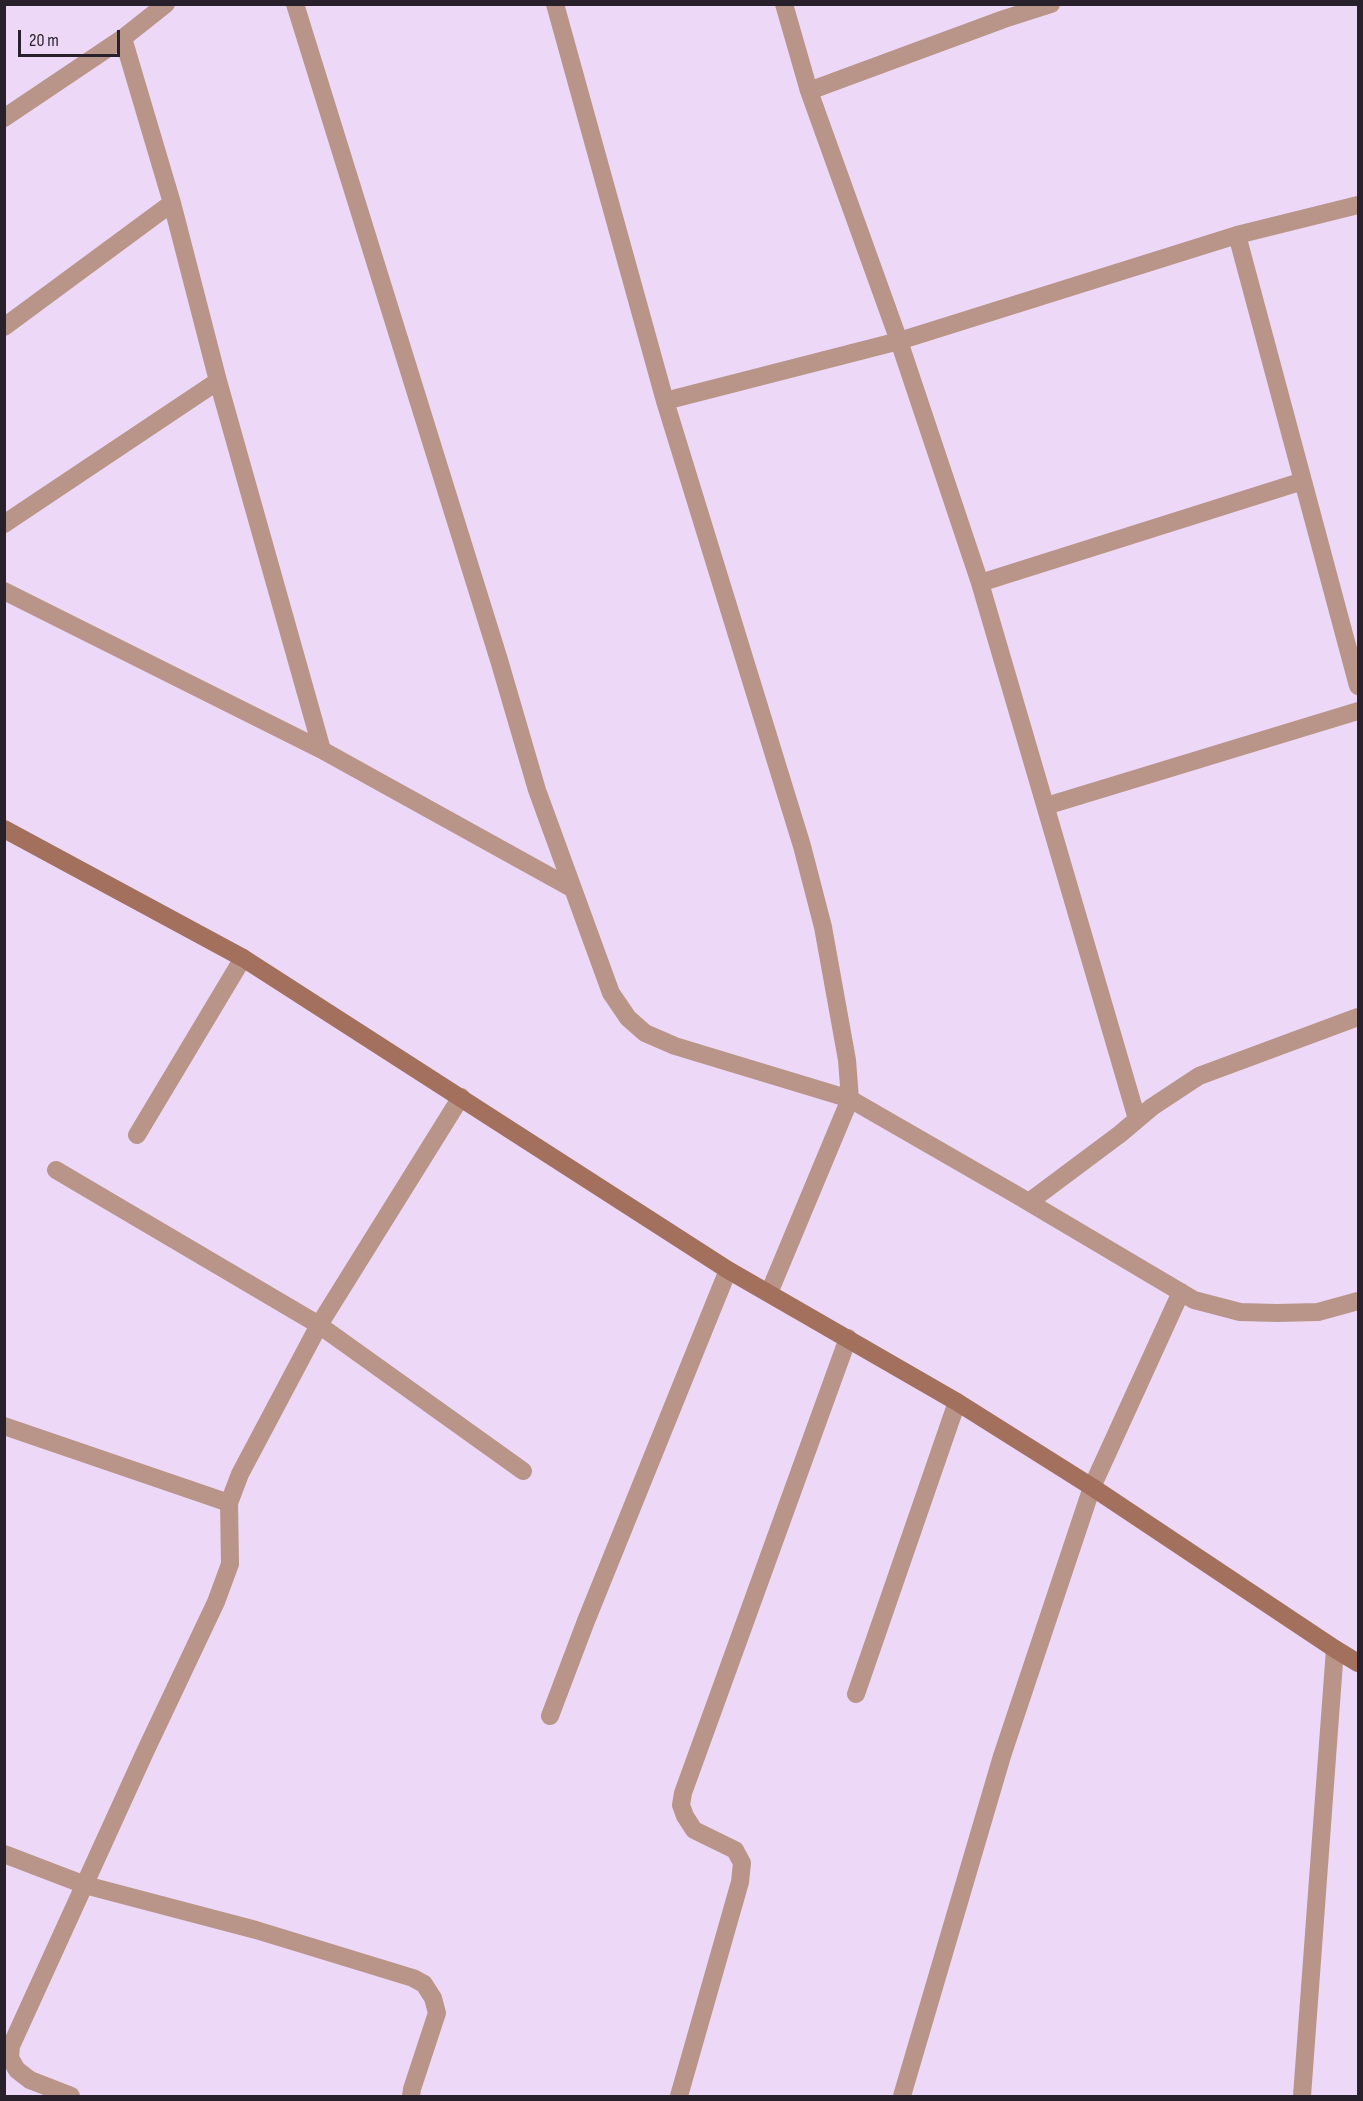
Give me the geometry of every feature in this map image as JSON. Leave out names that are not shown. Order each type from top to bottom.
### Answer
[{"type":"main road","points":[[4,829],[243,958],[728,1270],[957,1402],[1092,1487],[1359,1663]]},
{"type":"street","points":[[4,118],[123,38],[166,4]]},
{"type":"street","points":[[296,4],[500,660],[537,790],[611,993],[628,1018],[645,1033],[675,1046],[850,1099],[1194,1300],[1240,1312],[1259,1313],[1318,1312],[1359,1301]]},
{"type":"street","points":[[555,4],[666,401],[805,856],[823,927],[847,1060],[850,1099],[769,1293]]},
{"type":"street","points":[[784,4],[809,92],[899,341],[980,583],[1137,1119]]},
{"type":"street","points":[[809,92],[1002,12],[1051,4]]},
{"type":"street","points":[[123,38],[172,203],[218,381],[322,750]]},
{"type":"street","points":[[4,327],[172,203]]},
{"type":"street","points":[[666,401],[899,341],[1237,235],[1359,205]]},
{"type":"street","points":[[1237,235],[1359,686]]},
{"type":"street","points":[[4,524],[218,381]]},
{"type":"street","points":[[980,583],[1303,481]]},
{"type":"street","points":[[4,591],[322,750],[573,889]]},
{"type":"street","points":[[1046,806],[1359,711]]},
{"type":"street","points":[[137,1135],[243,958]]},
{"type":"street","points":[[1029,1202],[1152,1107],[1199,1076],[1359,1017]]},
{"type":"street","points":[[71,2097],[30,2080],[17,2070],[10,2058],[12,2028],[85,1885],[216,1602],[230,1564],[229,1503],[240,1473],[319,1325],[461,1097]]},
{"type":"street","points":[[56,1170],[319,1325],[523,1471]]},
{"type":"street","points":[[550,1716],[590,1610],[728,1270]]},
{"type":"street","points":[[902,2097],[1002,1756],[1092,1487],[1181,1292]]},
{"type":"street","points":[[679,2097],[740,1882],[742,1863],[735,1850],[694,1830],[681,1805],[683,1793],[848,1338]]},
{"type":"street","points":[[856,1694],[957,1402]]},
{"type":"street","points":[[4,1425],[229,1503]]},
{"type":"street","points":[[1302,2097],[1335,1649]]},
{"type":"street","points":[[4,1854],[85,1885],[256,1930],[413,1978],[424,1984],[433,1998],[437,2013],[411,2097]]}]
